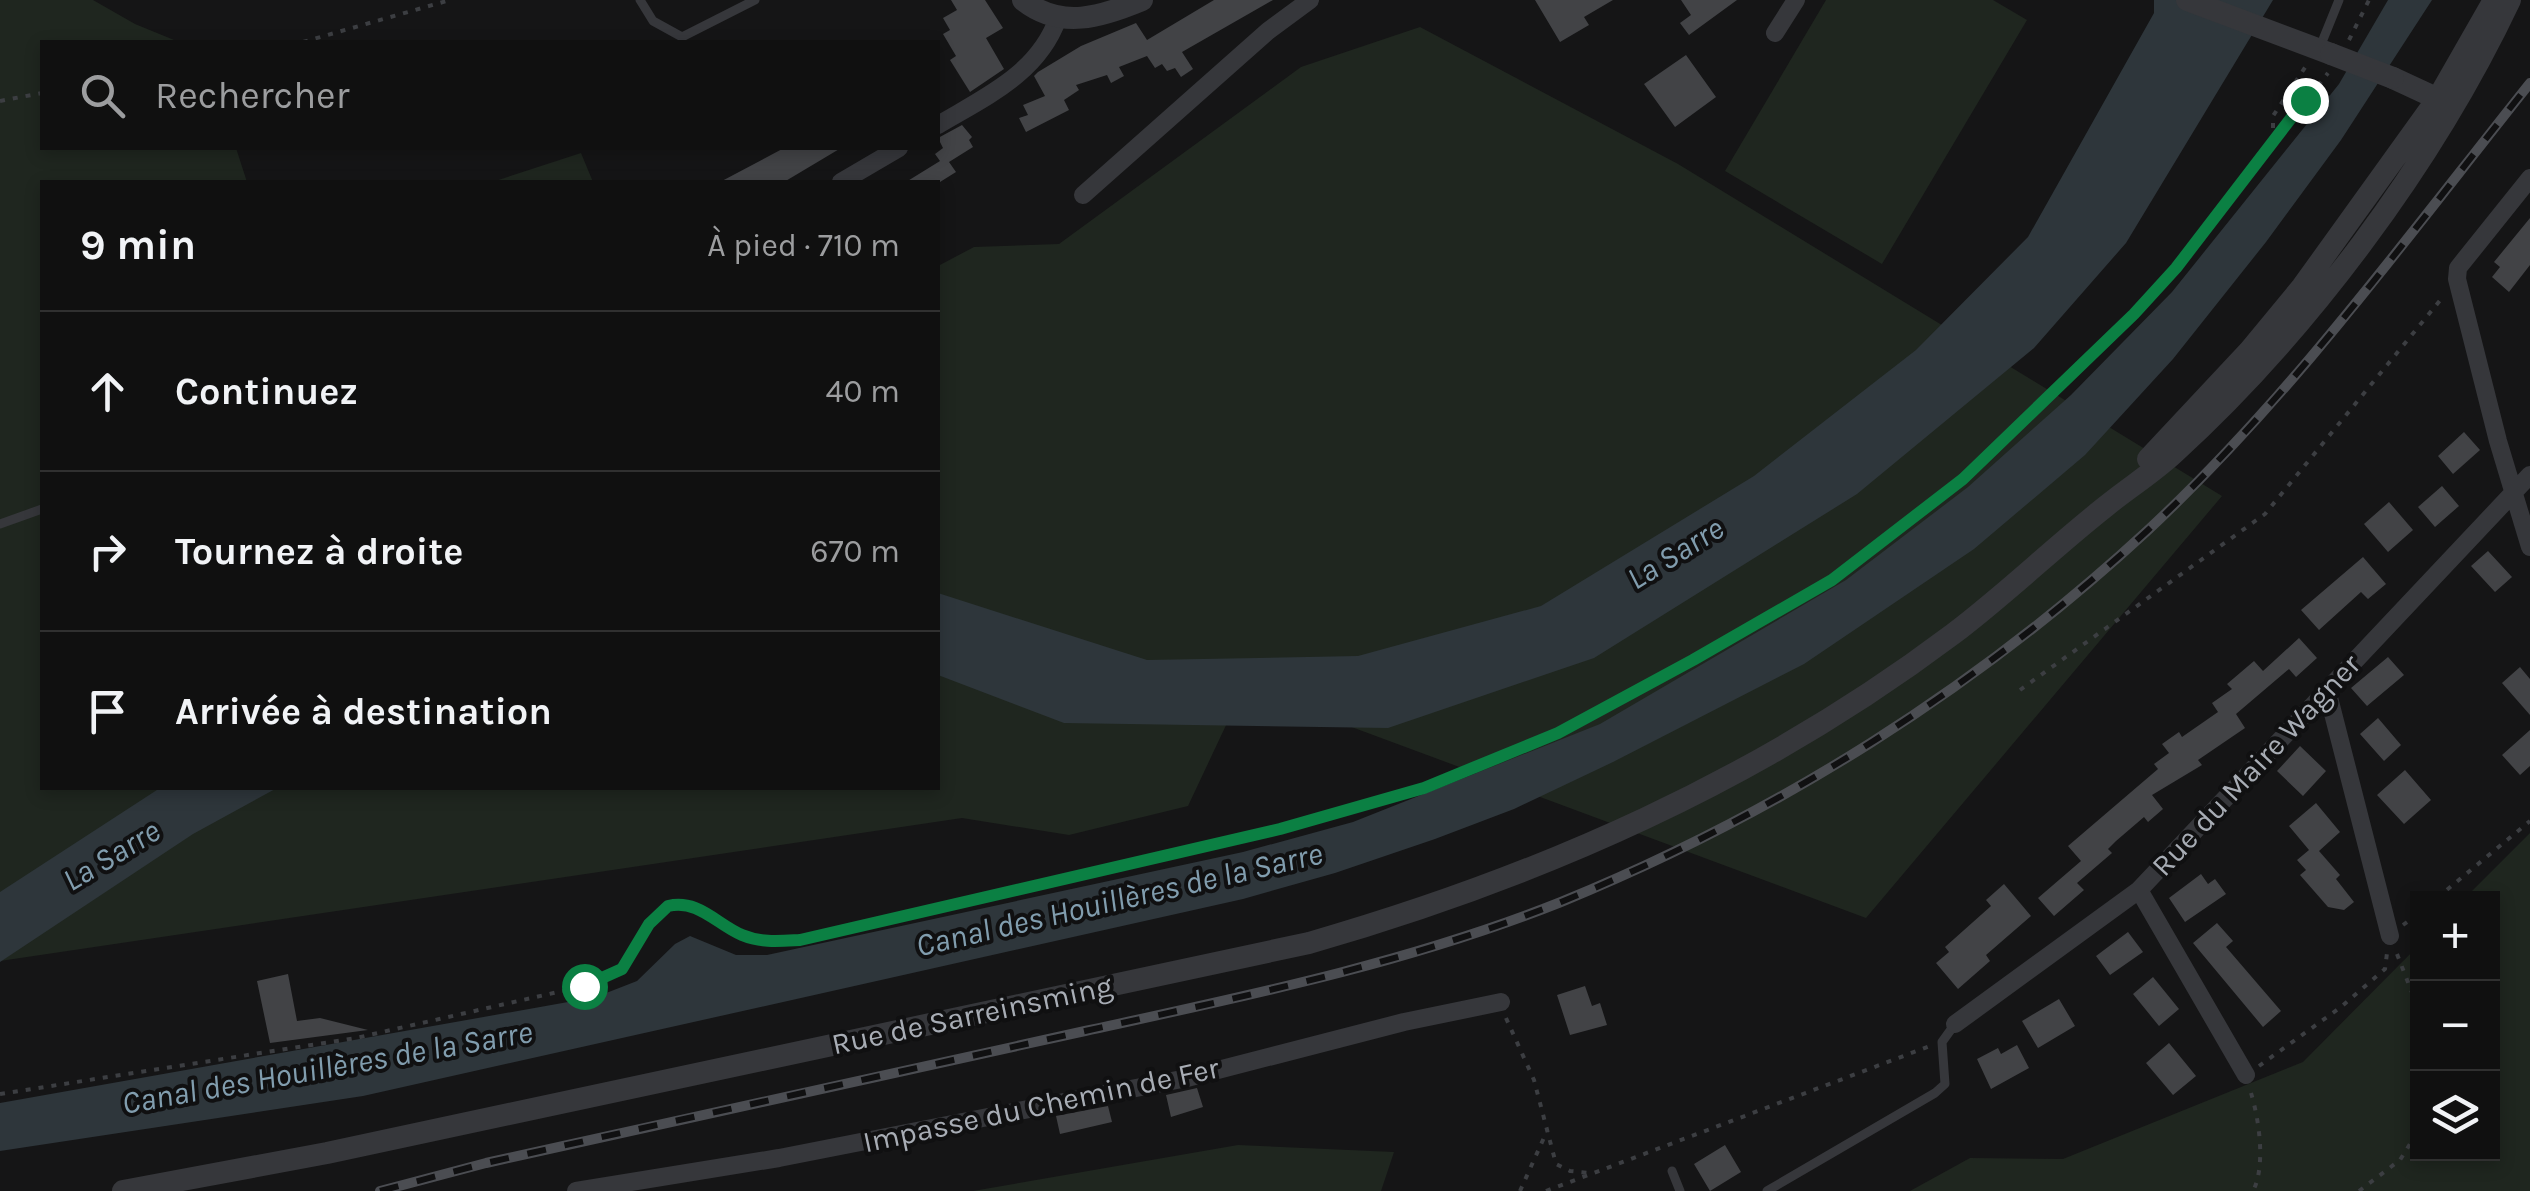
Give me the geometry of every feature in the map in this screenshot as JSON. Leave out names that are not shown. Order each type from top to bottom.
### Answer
[{"type":"street","points":[[1023,0],[1058,18],[1081,20],[1142,0]]},
{"type":"street","points":[[1083,196],[1268,31],[1310,0]]},
{"type":"street","points":[[1775,33],[1796,0]]},
{"type":"street","points":[[2187,0],[2327,51],[2446,102]]},
{"type":"street","points":[[2446,102],[2494,0]]},
{"type":"street","points":[[2446,102],[2484,56],[2510,0]]},
{"type":"street","points":[[940,124],[1029,67],[1050,39],[1058,18]]},
{"type":"street","name":"Rue de Sarreinsming","points":[[123,1191],[326,1154],[1309,943],[1441,904],[1536,868],[1674,806],[1790,743],[1952,634],[2105,507],[2250,350],[2446,102]]},
{"type":"street","points":[[844,180],[896,150]]},
{"type":"street","points":[[2530,178],[2458,273],[2498,441],[2530,547]]},
{"type":"street","name":"Rue du Maire Wagner","points":[[1954,1024],[2139,890],[2530,475]]},
{"type":"street","points":[[2326,690],[2390,936]]},
{"type":"street","points":[[2139,890],[2246,1076]]},
{"type":"street","name":"Impasse du Chemin de Fer","points":[[576,1191],[778,1158],[1168,1082],[1404,1022],[1501,1002]]},
{"type":"lane","points":[[640,0],[654,21],[682,38],[756,0]]},
{"type":"lane","points":[[2327,51],[2340,0]]},
{"type":"lane","points":[[0,524],[40,510]]},
{"type":"lane","points":[[1767,1191],[1945,1084],[1942,1042],[1954,1024]]},
{"type":"lane","points":[[1672,1171],[1680,1191]]},
{"type":"path","points":[[310,40],[450,0]]},
{"type":"path","points":[[2273,141],[2273,116],[2368,0]]},
{"type":"path","points":[[0,1094],[356,1038],[584,986],[622,969],[649,924],[668,906],[690,904],[757,939],[800,940],[1280,829],[1424,788],[1558,733],[1832,580],[1963,479],[2134,314],[2176,268],[2273,141],[2327,51]]},
{"type":"path","points":[[0,102],[40,93]]},
{"type":"path","points":[[2020,690],[2265,514],[2458,273]]},
{"type":"path","points":[[2445,891],[2530,821]]},
{"type":"path","points":[[2253,1191],[2258,1181],[2258,1138],[2246,1076],[2342,1007],[2385,969],[2390,936],[2410,920]]},
{"type":"path","points":[[2390,936],[2410,987]]},
{"type":"path","points":[[1501,1002],[1521,1057],[1534,1080],[1556,1164],[1570,1171],[1595,1174]]},
{"type":"path","points":[[1546,1191],[1930,1046],[1954,1024]]},
{"type":"path","points":[[1520,1191],[1547,1129]]},
{"type":"path","points":[[2360,1191],[2400,1160],[2410,1144]]},
{"type":"shaded area","points":[[0,0],[93,0],[174,40],[40,40],[40,150],[237,150],[246,180],[40,180],[40,790],[940,790],[940,265],[974,247],[1059,244],[1301,67],[1420,27],[1678,164],[2222,496],[1866,918],[1244,687],[1188,806],[1069,835],[962,818],[0,961]]},
{"type":"shaded area","points":[[1826,0],[1993,0],[2027,20],[1882,264],[1725,171]]},
{"type":"shaded area","points":[[581,153],[592,180],[498,180]]},
{"type":"shaded area","points":[[2530,833],[2530,1191],[1910,1191],[1970,1158],[2063,1159],[2303,1062],[2410,954],[2410,1161],[2500,1161],[2500,891],[2472,891]]},
{"type":"shaded area","points":[[1238,1145],[1394,1152],[1381,1191],[973,1191]]},
{"type":"water","name":"La Sarre","points":[[2154,0],[2273,0],[2126,243],[2034,348],[1857,494],[1594,658],[1388,728],[1064,723],[940,676],[940,594],[1147,660],[1358,656],[1541,606],[1754,476],[1916,350],[2028,237],[2154,13]]},
{"type":"water","name":"Canal des Houillères de la Sarre","points":[[2388,0],[2432,0],[2341,140],[2266,242],[2173,359],[2085,455],[1974,549],[1804,664],[1613,762],[1514,809],[1435,839],[1243,899],[363,1096],[0,1151],[0,1103],[596,997],[637,981],[675,944],[690,936],[736,955],[767,955],[1243,852],[1353,822],[1600,724],[1846,580],[1968,487],[2071,395],[2172,292],[2339,84]]},
{"type":"water","name":"La Sarre","points":[[157,790],[273,790],[193,834],[0,962],[0,892]]},
{"type":"building","points":[[951,0],[985,0],[1003,28],[986,38],[1004,69],[970,92],[950,60],[956,56],[943,34],[950,30],[943,18],[957,10]]},
{"type":"building","points":[[1214,0],[1273,0],[1182,52],[1193,69],[1181,77],[1175,68],[1167,71],[1162,64],[1155,68],[1147,56],[1119,67],[1124,76],[1111,83],[1107,75],[1076,85],[1079,90],[1064,100],[1069,110],[1026,132],[1019,118],[1028,115],[1023,105],[1045,96],[1034,76],[1038,72],[1081,46],[1136,23],[1147,40]]},
{"type":"building","points":[[1535,0],[1613,0],[1584,17],[1589,25],[1560,42]]},
{"type":"building","points":[[1681,0],[1737,0],[1689,35],[1680,23],[1691,15]]},
{"type":"building","points":[[1686,55],[1716,97],[1675,127],[1644,84]]},
{"type":"building","points":[[962,125],[972,137],[969,140],[973,147],[949,162],[956,172],[940,182],[909,180],[940,161],[935,154],[943,148],[940,137]]},
{"type":"building","points":[[780,150],[838,150],[787,180],[724,180]]},
{"type":"building","points":[[2530,218],[2530,265],[2509,292],[2492,277],[2500,267],[2494,262]]},
{"type":"building","points":[[2464,432],[2480,450],[2453,474],[2438,456]]},
{"type":"building","points":[[2442,486],[2459,506],[2435,527],[2418,507]]},
{"type":"building","points":[[2389,502],[2413,530],[2388,552],[2364,524]]},
{"type":"building","points":[[2488,551],[2512,577],[2495,592],[2471,566]]},
{"type":"building","points":[[2363,557],[2386,584],[2368,599],[2361,592],[2319,630],[2301,610]]},
{"type":"building","points":[[2299,638],[2317,658],[2296,677],[2289,669],[2236,714],[2245,728],[2198,760],[2202,765],[2152,795],[2163,809],[2148,822],[2144,817],[2116,841],[2108,849],[2112,853],[2077,883],[2084,890],[2054,916],[2038,898],[2081,861],[2068,846],[2158,769],[2154,764],[2169,753],[2162,744],[2179,732],[2182,737],[2218,712],[2212,703],[2232,689],[2227,684],[2254,661],[2263,671]]},
{"type":"building","points":[[2388,657],[2404,675],[2367,706],[2351,688]]},
{"type":"building","points":[[2520,667],[2530,679],[2530,715],[2502,683]]},
{"type":"building","points":[[2378,718],[2401,745],[2384,761],[2360,734]]},
{"type":"building","points":[[2530,730],[2530,766],[2520,775],[2502,755]]},
{"type":"building","points":[[2300,746],[2326,771],[2303,796],[2277,771]]},
{"type":"building","points":[[2405,770],[2431,800],[2404,824],[2377,795]]},
{"type":"building","points":[[2316,803],[2340,832],[2319,851],[2340,875],[2336,879],[2354,902],[2344,910],[2328,907],[2300,875],[2306,870],[2297,860],[2309,850],[2289,826]]},
{"type":"building","points":[[2201,874],[2208,884],[2215,879],[2226,894],[2185,922],[2169,898]]},
{"type":"building","points":[[2004,884],[2031,916],[1986,955],[1990,961],[1958,989],[1936,963],[1949,952],[1945,947],[1991,906],[1986,900]]},
{"type":"building","points":[[2217,923],[2233,941],[2226,947],[2281,1011],[2263,1027],[2193,943]]},
{"type":"building","points":[[2128,932],[2143,952],[2110,975],[2096,956]]},
{"type":"building","points":[[288,974],[297,1021],[320,1018],[368,1030],[270,1043],[257,981]]},
{"type":"building","points":[[2153,977],[2179,1009],[2159,1026],[2133,994]]},
{"type":"building","points":[[1585,986],[1592,1006],[1600,1003],[1607,1025],[1570,1035],[1557,995]]},
{"type":"building","points":[[2059,999],[2075,1026],[2038,1048],[2022,1021]]},
{"type":"building","points":[[2169,1043],[2196,1076],[2173,1095],[2146,1063]]},
{"type":"building","points":[[2017,1045],[2029,1068],[1991,1089],[1977,1059],[1998,1048],[2001,1054]]},
{"type":"building","points":[[1197,1088],[1203,1107],[1171,1117],[1166,1095]]},
{"type":"building","points":[[1108,1106],[1112,1122],[1060,1134],[1056,1116]]},
{"type":"building","points":[[1725,1145],[1741,1172],[1710,1191],[1694,1164]]},
{"type":"railway","points":[[380,1191],[486,1163],[1206,1005],[1386,960],[1561,902],[1720,829],[1871,743],[1943,695],[2082,589],[2147,531],[2200,480],[2299,371],[2530,83]]},
{"type":"route","points":[[584,986],[622,969],[649,924],[668,906],[690,904],[757,939],[800,940],[1280,829],[1424,788],[1558,733],[1832,580],[1963,479],[2134,314],[2176,268],[2305,100]]}]
